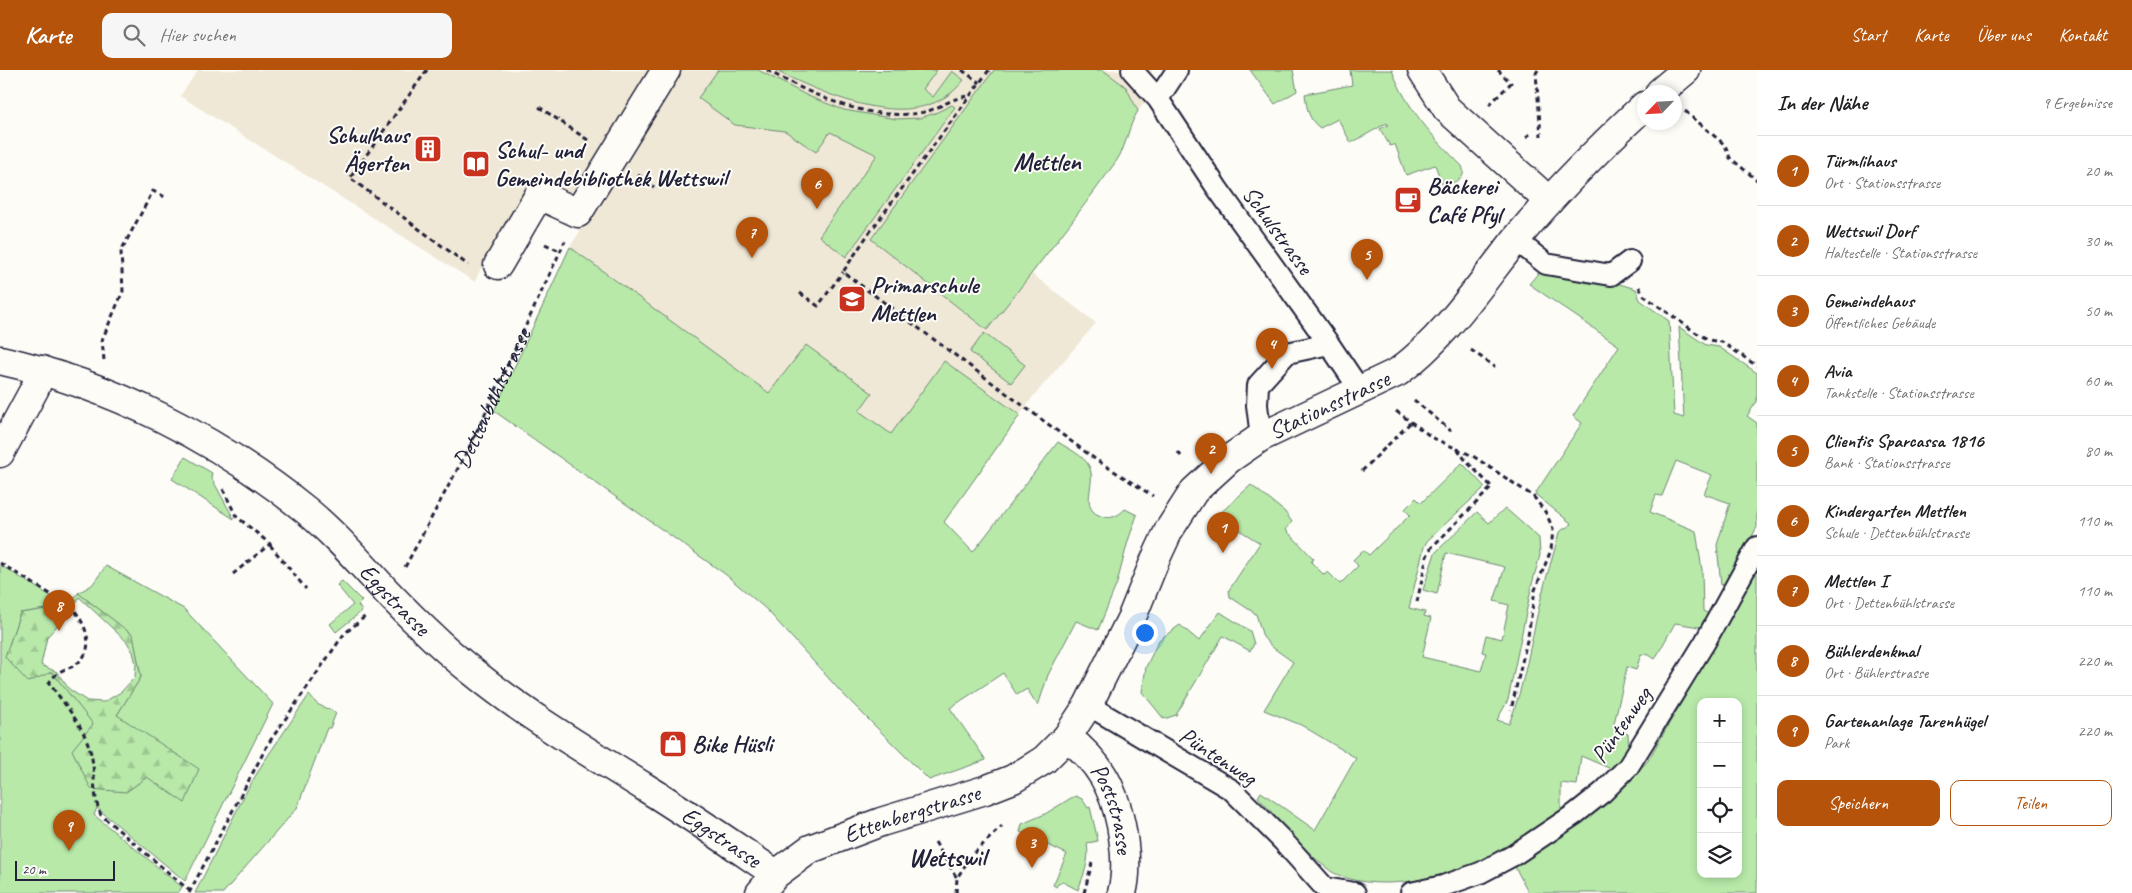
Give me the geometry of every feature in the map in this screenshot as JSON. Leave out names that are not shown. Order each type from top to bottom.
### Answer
[{"type":"street","points":[[498,265],[539,195],[578,213],[623,165],[666,70]]},
{"type":"street","points":[[1422,70],[1447,109],[1490,150],[1549,200]]},
{"type":"street","points":[[1668,85],[1686,70]]},
{"type":"street","name":"Stationsstrasse","points":[[1067,737],[1088,704],[1132,617],[1155,560],[1179,512],[1194,491],[1211,474],[1261,437],[1398,372],[1418,356],[1475,292],[1549,200],[1597,150],[1637,113]]},
{"type":"street","name":"Eggstrasse","points":[[0,360],[42,370],[113,395],[176,425],[240,463],[308,512],[348,550],[417,623],[474,673],[533,718],[676,808],[768,883]]},
{"type":"street","points":[[0,453],[35,388],[42,370]]},
{"type":"street","name":"Ettenbergstrasse","points":[[768,883],[810,849],[881,822],[986,790],[1013,779],[1044,760],[1067,737]]},
{"type":"street","name":"Poststrasse","points":[[1067,737],[1082,749],[1098,768],[1109,787],[1125,849],[1130,891]]},
{"type":"lane","name":"Schulstrasse","points":[[1132,70],[1158,99],[1217,188],[1360,390]]},
{"type":"lane","points":[[1158,99],[1177,70]]},
{"type":"lane","points":[[1516,240],[1546,264],[1611,275],[1630,261]]},
{"type":"lane","points":[[1261,437],[1257,405],[1258,386],[1287,353],[1329,344]]},
{"type":"lane","name":"Püntenweg","points":[[1411,893],[1443,886],[1480,874],[1514,855],[1575,814],[1603,792],[1628,767],[1705,642],[1757,547]]},
{"type":"lane","name":"Püntenweg","points":[[1088,704],[1232,790],[1283,841],[1325,888],[1355,893]]},
{"type":"path","points":[[428,70],[350,178],[469,266],[477,256],[498,265]]},
{"type":"path","points":[[768,70],[820,97],[861,109],[894,114],[921,113],[957,97],[970,96]]},
{"type":"path","points":[[962,70],[980,83]]},
{"type":"path","points":[[800,292],[818,306],[989,70]]},
{"type":"path","points":[[1488,105],[1510,83],[1498,70]]},
{"type":"path","points":[[1536,71],[1541,136]]},
{"type":"path","points":[[539,107],[654,187]]},
{"type":"path","points":[[1685,111],[1725,144],[1730,158],[1757,180]]},
{"type":"path","points":[[1526,137],[1530,134]]},
{"type":"path","points":[[104,368],[102,340],[123,291],[121,251],[153,191],[167,198]]},
{"type":"path","name":"Dettenbühlstrasse","points":[[402,572],[471,444],[578,213]]},
{"type":"path","points":[[843,272],[1095,459],[1152,495]]},
{"type":"path","points":[[1649,299],[1695,332],[1709,340],[1722,342],[1757,366]]},
{"type":"path","points":[[1471,350],[1495,367]]},
{"type":"path","points":[[1414,400],[1451,431]]},
{"type":"path","points":[[1396,411],[1443,443],[1473,456],[1533,496],[1546,514],[1553,529],[1551,550],[1535,590],[1528,636],[1511,710]]},
{"type":"path","points":[[1362,471],[1411,422]]},
{"type":"path","points":[[1418,602],[1427,556],[1431,548],[1492,487],[1466,461],[1457,448]]},
{"type":"path","points":[[1178,452],[1181,456]]},
{"type":"path","points":[[220,484],[236,516],[270,544],[306,589]]},
{"type":"path","points":[[233,574],[270,544]]},
{"type":"path","points":[[0,563],[74,608],[82,620],[88,633],[86,650],[79,662],[57,672],[49,683],[84,732],[92,754],[97,806],[101,815],[190,892],[268,744],[344,634],[370,612]]},
{"type":"path","points":[[956,893],[957,878],[971,856],[1002,826]]},
{"type":"path","points":[[934,842],[957,878]]},
{"type":"path","points":[[1084,893],[1093,858]]},
{"type":"shaded area","name":"Primarschule Mettlen","points":[[198,70],[1152,70],[1145,102],[1132,119],[1118,157],[1032,274],[1096,323],[1032,398],[944,522],[570,247],[580,231],[542,214],[512,273],[498,265],[481,268],[475,282],[180,96]]},
{"type":"green space","points":[[718,70],[758,70],[808,96],[844,110],[896,119],[920,118],[952,105],[955,107],[846,257],[819,236],[877,155],[830,132],[816,152],[785,131],[735,125],[698,98]]},
{"type":"green space","points":[[937,70],[923,89],[933,97],[952,71],[964,80],[945,97],[923,107],[898,109],[873,107],[847,100],[776,71]]},
{"type":"green space","points":[[994,70],[1103,70],[1126,87],[1138,111],[1117,160],[987,330],[871,239]]},
{"type":"green space","points":[[1250,70],[1293,70],[1297,91],[1275,104]]},
{"type":"green space","points":[[1350,70],[1392,70],[1413,110],[1441,145],[1462,166],[1462,177],[1455,182],[1443,186],[1435,165],[1406,175],[1395,144],[1390,146],[1380,129],[1388,125],[1387,123],[1351,143],[1338,119],[1320,128],[1316,125],[1309,113],[1305,94],[1352,85]]},
{"type":"green space","points":[[570,247],[769,393],[806,345],[872,393],[859,411],[891,434],[944,361],[1020,415],[944,522],[973,552],[1058,442],[1079,455],[1089,466],[1091,481],[1089,503],[1091,509],[1096,514],[1104,517],[1113,517],[1125,509],[1137,515],[1117,583],[1098,630],[1076,621],[1048,675],[1038,706],[1027,689],[1017,695],[1003,673],[950,708],[986,760],[929,780],[841,692],[767,610],[725,574],[494,411]]},
{"type":"green space","points":[[1541,270],[1600,278],[1636,289],[1640,300],[1669,321],[1674,415],[1684,418],[1679,327],[1706,345],[1719,347],[1757,373],[1757,401],[1747,416],[1757,423],[1757,527],[1726,585],[1721,585],[1717,545],[1730,503],[1704,494],[1712,475],[1676,461],[1662,496],[1656,495],[1650,512],[1696,531],[1702,570],[1703,611],[1711,615],[1705,628],[1675,623],[1655,659],[1649,655],[1641,654],[1636,670],[1627,667],[1613,728],[1628,734],[1629,750],[1618,772],[1581,756],[1577,785],[1561,783],[1561,818],[1502,856],[1441,875],[1403,882],[1365,882],[1348,878],[1332,872],[1312,855],[1258,797],[1261,792],[1315,830],[1356,758],[1301,725],[1264,710],[1293,662],[1272,647],[1263,637],[1256,614],[1230,597],[1229,590],[1260,543],[1217,516],[1251,485],[1285,512],[1292,522],[1286,530],[1314,559],[1311,562],[1324,575],[1328,572],[1340,584],[1358,566],[1353,560],[1363,550],[1369,555],[1410,515],[1405,509],[1416,498],[1421,503],[1462,463],[1485,487],[1427,541],[1409,608],[1425,612],[1424,616],[1431,618],[1422,657],[1481,671],[1486,653],[1482,652],[1486,635],[1502,639],[1509,605],[1494,601],[1505,567],[1446,553],[1437,594],[1423,590],[1435,553],[1477,512],[1489,523],[1505,508],[1539,538],[1540,555],[1532,584],[1508,700],[1497,720],[1509,724],[1524,678],[1541,598],[1559,532],[1572,524],[1535,494],[1582,423],[1573,416],[1619,346],[1529,284]]},
{"type":"green space","points":[[984,333],[1025,365],[1011,383],[970,352]]},
{"type":"green space","points":[[185,457],[212,473],[211,477],[234,519],[172,479]]},
{"type":"green space","points":[[0,565],[67,606],[20,613],[5,657],[52,672],[94,724],[126,792],[147,777],[117,715],[141,677],[133,636],[78,593],[92,585],[106,566],[184,609],[273,704],[185,881],[97,808],[94,815],[182,887],[178,893],[0,893]]},
{"type":"green space","points":[[1757,571],[1757,893],[1529,893],[1515,867],[1597,810],[1647,762]]},
{"type":"green space","points":[[342,581],[362,601],[358,605],[362,611],[336,632],[330,624],[353,605],[337,585]]},
{"type":"green space","points":[[78,593],[133,635],[141,677],[117,715],[199,769],[185,803],[147,777],[126,792],[91,789],[72,750],[93,724],[52,672],[28,682],[5,657],[20,613],[67,606]],"holes":[[[79,597],[127,642],[133,652],[136,664],[135,677],[121,692],[104,702],[87,701],[69,689],[57,672],[41,665],[47,637],[73,608]]]},
{"type":"green space","points":[[1220,612],[1250,631],[1254,644],[1250,651],[1223,636],[1176,715],[1164,719],[1142,692],[1146,667],[1159,640],[1180,625],[1199,641]]},
{"type":"green space","points":[[309,695],[317,704],[336,713],[330,728],[327,728],[297,808],[223,893],[195,893],[245,794],[263,763]]},
{"type":"green space","points":[[1076,796],[1082,799],[1088,808],[1090,807],[1098,841],[1087,843],[1087,862],[1078,890],[1063,882],[1056,887],[1053,885],[1067,854],[1020,832],[1022,824],[1045,814]]},
{"type":"place","name":"Schulhaus Ägerten","points":[[428,149]]},
{"type":"place","name":"Schul- und Gemeindebibliothek Wettswil","points":[[476,164]]},
{"type":"place","name":"Bäckerei Café Pfyl","points":[[1408,200]]},
{"type":"place","name":"Kindergarten Mettlen","points":[[817,209]]},
{"type":"place","name":"Mettlen I","points":[[752,258]]},
{"type":"place","name":"Clientis Sparcassa 1816","points":[[1367,280]]},
{"type":"place","name":"Primarschule Mettlen","points":[[852,299]]},
{"type":"place","name":"Avia","points":[[1272,369]]},
{"type":"place","name":"Wettswil Dorf","points":[[1211,474]]},
{"type":"place","name":"Türmlihaus","points":[[1223,553]]},
{"type":"place","name":"Bühlerdenkmal","points":[[59,631]]},
{"type":"place","name":"Bike Hüsli","points":[[673,744]]},
{"type":"place","name":"Gartenanlage Tarenhügel","points":[[69,851]]},
{"type":"place","name":"Gemeindehaus","points":[[1032,868]]},
{"type":"district","name":"Mettlen","points":[[1047,161]]},
{"type":"district","name":"Wettswil","points":[[947,857]]}]
